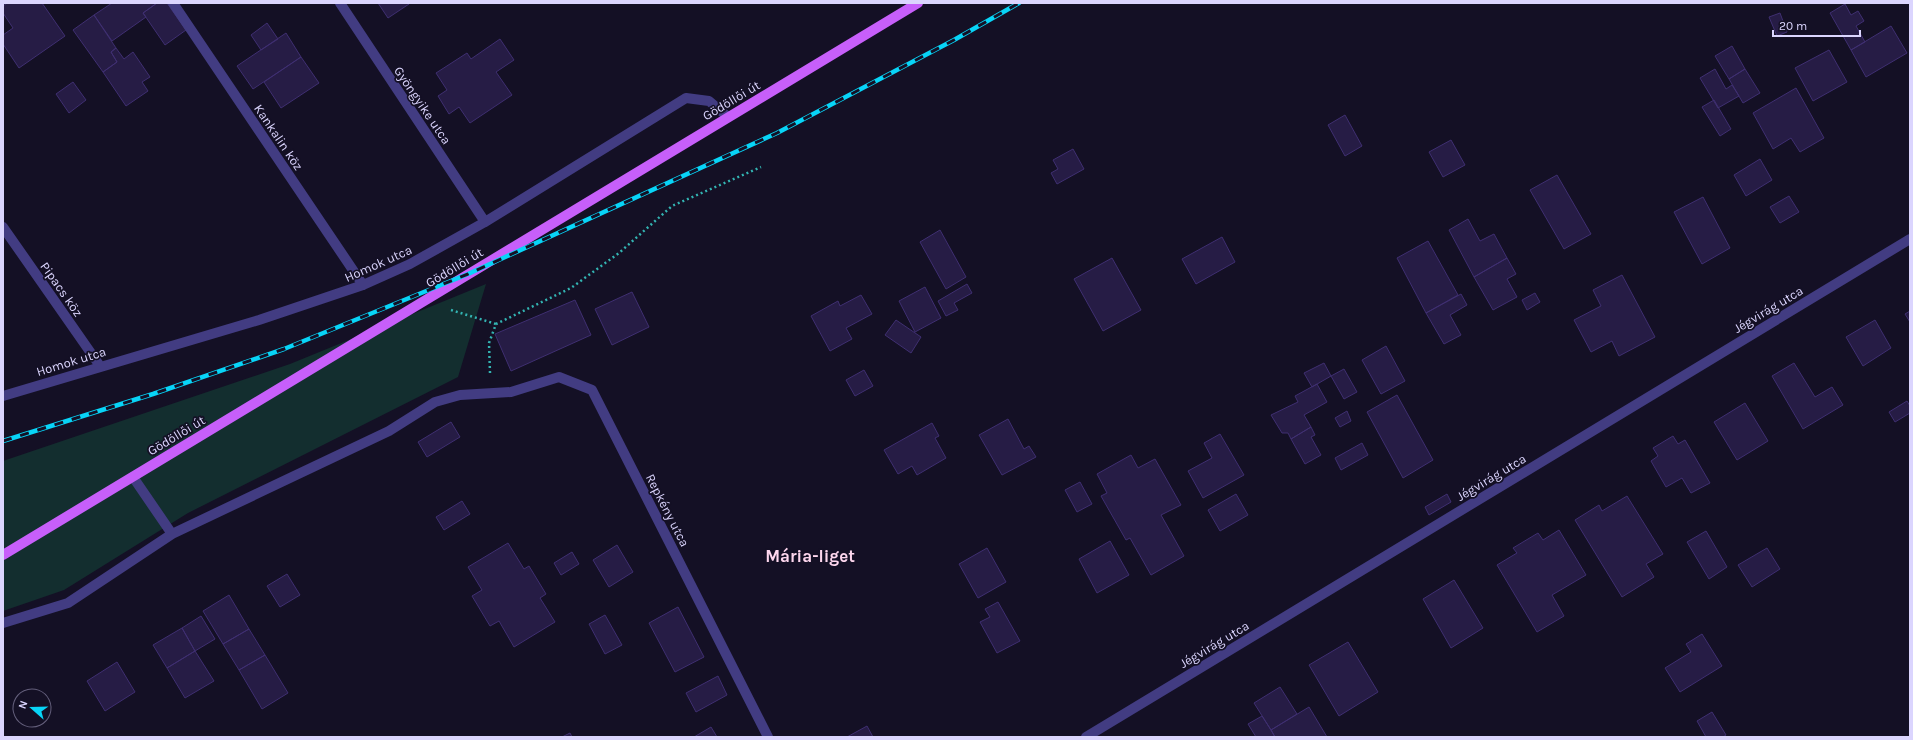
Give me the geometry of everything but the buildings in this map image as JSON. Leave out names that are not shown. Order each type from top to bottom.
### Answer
[{"type":"main road","name":"Gödöllői út","points":[[3,555],[918,3]]},
{"type":"street","name":"Kankalin köz","points":[[173,3],[363,285]]},
{"type":"street","name":"Gyöngyike utca","points":[[340,3],[485,222]]},
{"type":"street","name":"Homok utca","points":[[3,396],[259,320],[363,285],[410,264],[485,222],[686,98],[709,101],[728,117]]},
{"type":"street","name":"Pipacs köz","points":[[3,227],[100,366]]},
{"type":"street","name":"Jégvirág utca","points":[[1086,737],[1910,239]]},
{"type":"street","name":"Repkény utca","points":[[3,623],[68,603],[172,534],[389,431],[435,402],[460,395],[511,392],[559,377],[592,390],[768,737]]},
{"type":"street","points":[[133,476],[172,534]]},
{"type":"path","points":[[423,301],[496,324],[572,288],[619,253],[672,206],[761,167]]},
{"type":"path","points":[[491,394],[489,343],[496,324]]},
{"type":"green space","points":[[486,284],[458,377],[188,513],[64,590],[3,611],[3,461],[290,364]]},
{"type":"railway","points":[[3,441],[153,394],[284,349],[468,274],[777,133],[954,40],[1019,3]]},
{"type":"district","name":"Mária-liget","points":[[810,556]]}]
